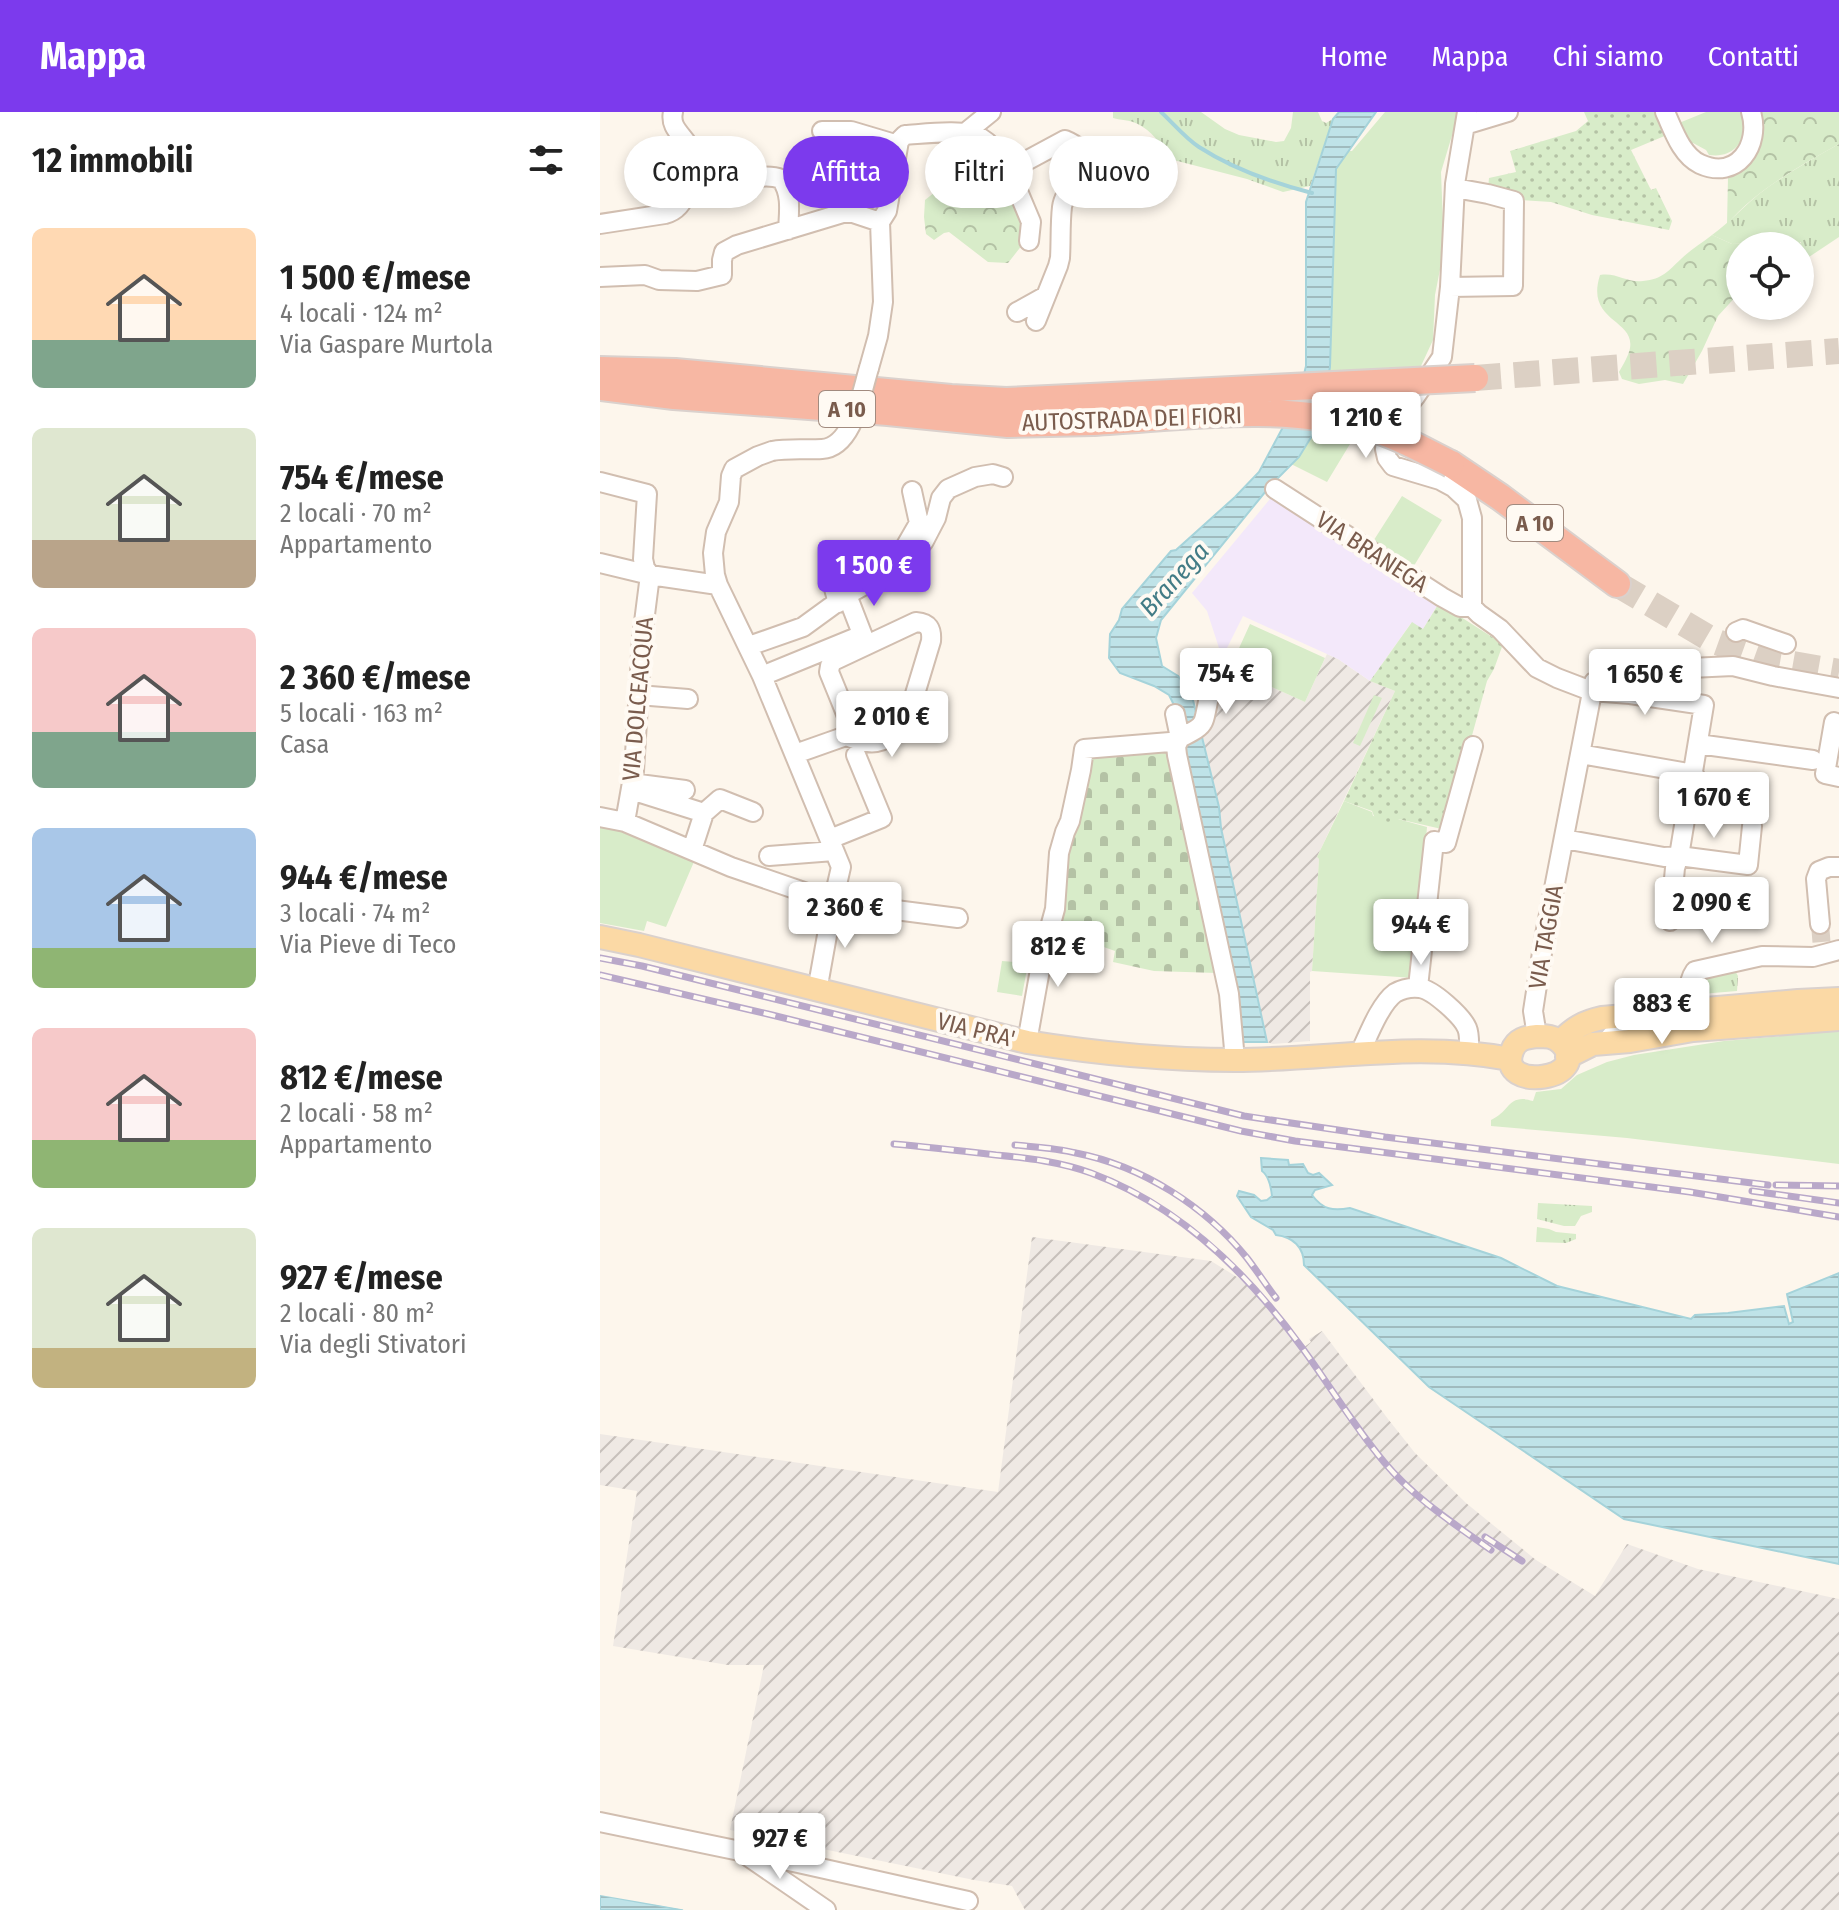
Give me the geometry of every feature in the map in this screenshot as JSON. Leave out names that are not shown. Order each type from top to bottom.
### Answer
[{"type":"highway","name":"AUTOSTRADA DEI FIORI","points":[[600,370],[675,372],[1092,410],[1310,415],[1369,427],[1451,464],[1617,584]]},
{"type":"highway","name":"AUTOSTRADA DEI FIORI","points":[[600,387],[1008,424],[1092,410],[1475,378]]},
{"type":"main road","name":"VIA PRA'","points":[[600,937],[1027,1042],[1093,1052],[1237,1060],[1413,1050],[1510,1059]]},
{"type":"main road","points":[[1563,1049],[1572,1029],[1583,1022],[1602,1018],[1681,1007],[1839,999]]},
{"type":"main road","points":[[1563,1049],[1693,1030],[1839,1019]]},
{"type":"main road","points":[[1547,1036],[1555,1038],[1563,1049],[1567,1062],[1563,1070],[1548,1076],[1529,1077],[1517,1073],[1511,1066],[1512,1051],[1522,1039],[1547,1036]]},
{"type":"street","points":[[673,112],[671,117],[680,136]]},
{"type":"street","points":[[965,133],[991,112]]},
{"type":"street","points":[[1472,607],[1472,518],[1467,500],[1440,480],[1393,466],[1387,458],[1385,440],[1388,431],[1442,357],[1458,157],[1466,119],[1508,112]]},
{"type":"street","points":[[1665,112],[1689,155],[1698,163],[1721,167],[1733,164],[1747,154],[1754,126],[1751,112]]},
{"type":"street","points":[[822,131],[851,131],[868,136]]},
{"type":"street","points":[[903,136],[965,133],[979,136]]},
{"type":"street","points":[[1033,157],[1065,140],[1076,144],[1083,161],[1082,172],[1062,204],[1060,258],[1036,321]]},
{"type":"street","points":[[767,173],[784,182],[787,190],[788,230]]},
{"type":"street","points":[[1450,287],[1513,286],[1514,201],[1455,188]]},
{"type":"street","points":[[600,224],[665,214],[679,208]]},
{"type":"street","points":[[817,991],[841,867],[749,646],[718,585],[713,553],[716,532],[729,502],[734,469],[772,451],[835,446],[849,431],[878,336],[883,302],[880,222],[888,208]]},
{"type":"street","points":[[1025,208],[1031,222],[1029,241]]},
{"type":"street","points":[[600,277],[645,275],[659,280],[706,279],[722,275],[722,256],[727,249],[843,213],[880,222]]},
{"type":"street","points":[[1017,312],[1046,296]]},
{"type":"street","points":[[749,646],[803,627],[906,562],[924,541],[936,518],[941,498],[948,489],[975,477],[993,474],[1003,477]]},
{"type":"street","name":"VIA DOLCEACQUA","points":[[600,482],[647,494],[643,559],[650,575],[625,822]]},
{"type":"street","name":"VIA BRANEGA","points":[[1275,489],[1442,597],[1460,607],[1472,607],[1500,629],[1537,668],[1591,691]]},
{"type":"street","points":[[864,640],[833,585],[845,569],[904,549],[919,523],[912,491]]},
{"type":"street","points":[[600,563],[650,575],[718,585]]},
{"type":"street","points":[[762,676],[916,622],[923,622],[932,632],[905,727],[878,743],[866,743],[846,736],[795,754]]},
{"type":"street","points":[[1736,632],[1743,629],[1786,644]]},
{"type":"street","points":[[846,736],[849,721],[829,672],[830,666],[864,640]]},
{"type":"street","points":[[1671,675],[1677,667],[1716,662],[1724,658]]},
{"type":"street","points":[[1670,921],[1675,868],[1704,705],[1591,691],[1594,682],[1662,681],[1690,668],[1733,666],[1839,688]]},
{"type":"street","points":[[1027,1042],[1043,953],[1055,909],[1059,853],[1070,821],[1084,749],[1180,740],[1204,721],[1211,688]]},
{"type":"street","name":"VIA TAGGIA","points":[[1537,1036],[1533,1011],[1544,940],[1591,691]]},
{"type":"street","points":[[638,695],[688,699]]},
{"type":"street","points":[[1175,714],[1180,740],[1177,755],[1229,994],[1237,1060]]},
{"type":"street","points":[[1834,722],[1825,774],[1839,777]]},
{"type":"street","points":[[1698,744],[1813,760]]},
{"type":"street","points":[[1418,987],[1435,835],[1446,843],[1473,746]]},
{"type":"street","points":[[1580,754],[1694,774]]},
{"type":"street","points":[[769,856],[832,845],[882,818],[856,755]]},
{"type":"street","points":[[631,786],[691,804],[720,799],[753,812]]},
{"type":"street","points":[[691,804],[692,850]]},
{"type":"street","points":[[600,817],[625,822],[731,867],[833,902],[958,918]]},
{"type":"street","points":[[1564,839],[1664,857],[1679,856],[1748,865],[1752,826]]},
{"type":"street","points":[[1820,924],[1816,879],[1819,871],[1839,867]]},
{"type":"street","points":[[1606,1043],[1618,1031],[1660,1024],[1681,1007],[1695,971],[1762,956],[1813,957],[1828,951]]},
{"type":"street","points":[[1360,1053],[1387,1002],[1395,993],[1418,987],[1436,996],[1460,1017],[1469,1030],[1469,1053]]},
{"type":"street","points":[[600,1822],[968,1901]]},
{"type":"street","points":[[741,1851],[826,1910]]},
{"type":"shaded area","points":[[1275,493],[1441,599],[1423,629],[1411,623],[1370,681],[1338,659],[1243,616],[1226,650],[1219,648],[1207,611],[1192,593]]},
{"type":"shaded area","points":[[1327,654],[1370,681],[1395,691],[1317,857],[1310,972],[1310,1041],[1273,1044],[1267,1042],[1219,807],[1200,731],[1212,684],[1227,690],[1230,668],[1305,702]]},
{"type":"shaded area","points":[[1032,1237],[1211,1261],[1258,1290],[1303,1348],[1311,1342],[1309,1339],[1322,1331],[1415,1453],[1466,1503],[1536,1560],[1595,1596],[1627,1544],[1698,1569],[1839,1599],[1839,1910],[1025,1910],[1012,1886],[730,1830],[764,1665],[728,1665],[613,1646],[637,1491],[600,1485],[600,1434],[998,1492]]},
{"type":"green space","points":[[1113,112],[1201,112],[1239,135],[1276,142],[1284,141],[1291,128],[1293,112],[1318,112],[1326,123],[1333,119],[1310,186],[1283,192],[1178,161],[1178,136],[1154,136],[1133,122],[1113,118]]},
{"type":"green space","points":[[1385,112],[1459,112],[1441,172],[1444,249],[1435,295],[1433,340],[1421,366],[1396,393],[1385,422],[1323,407],[1332,318],[1336,169],[1348,151],[1352,151]]},
{"type":"green space","points":[[1584,112],[1659,112],[1667,135],[1631,150],[1651,190],[1656,188],[1672,221],[1669,230],[1592,215],[1551,202],[1522,200],[1521,196],[1488,188],[1489,178],[1516,172],[1510,151],[1576,131],[1588,121]]},
{"type":"green space","points":[[1706,112],[1741,112],[1744,130],[1733,150],[1709,155],[1706,150],[1689,144],[1679,123]]},
{"type":"green space","points":[[1761,112],[1839,112],[1839,144],[1765,189],[1727,224],[1728,177],[1750,163],[1760,132]]},
{"type":"green space","points":[[1839,144],[1839,237],[1814,254],[1814,232],[1726,232],[1726,241],[1712,235],[1753,199]]},
{"type":"green space","points":[[925,200],[925,208],[1018,208],[1026,226],[1023,244],[1008,263],[988,262],[949,232],[934,240],[926,234],[924,217]]},
{"type":"green space","points":[[1712,235],[1726,241],[1726,307],[1718,316],[1683,384],[1665,380],[1639,384],[1622,379],[1619,372],[1629,351],[1630,338],[1599,302],[1597,290],[1600,275],[1637,281],[1656,278]]},
{"type":"green space","points":[[1314,431],[1353,439],[1327,482],[1291,464]]},
{"type":"green space","points":[[1402,496],[1442,520],[1412,569],[1372,543]]},
{"type":"green space","points":[[1439,603],[1503,644],[1487,681],[1446,830],[1398,819],[1383,824],[1372,811],[1344,801],[1395,691],[1370,681],[1412,622],[1423,629]]},
{"type":"green space","points":[[1250,624],[1325,658],[1305,702],[1230,668]]},
{"type":"green space","points":[[1374,695],[1382,698],[1360,746],[1353,743]]},
{"type":"green space","points":[[1169,745],[1217,973],[1154,971],[1113,962],[1115,951],[1053,929],[1091,750]]},
{"type":"green space","points":[[1344,801],[1372,812],[1373,816],[1427,827],[1414,978],[1312,971],[1317,857]]},
{"type":"green space","points":[[600,825],[696,857],[666,927],[647,921],[644,931],[600,923]]},
{"type":"green space","points":[[1002,961],[1028,963],[1022,996],[997,992]]},
{"type":"green space","points":[[1733,967],[1738,976],[1737,991],[1701,994],[1698,984],[1701,980],[1725,975],[1726,969]]},
{"type":"green space","points":[[1839,1031],[1839,1164],[1627,1138],[1491,1126],[1491,1120],[1514,1101],[1533,1101],[1536,1092],[1561,1089],[1577,1075],[1607,1062],[1724,1041]]},
{"type":"green space","points":[[1538,1203],[1592,1206],[1592,1212],[1581,1216],[1575,1226],[1564,1226],[1537,1219]]},
{"type":"green space","points":[[1537,1227],[1576,1234],[1576,1239],[1566,1243],[1536,1242]]},
{"type":"water","name":"Branega","points":[[1339,112],[1376,112],[1336,169],[1330,367],[1323,407],[1313,434],[1299,457],[1270,486],[1161,620],[1156,638],[1162,666],[1178,676],[1191,692],[1219,807],[1267,1042],[1240,1042],[1181,757],[1183,723],[1169,695],[1120,673],[1109,658],[1110,634],[1122,609],[1171,551],[1176,550],[1259,472],[1298,399],[1306,366],[1306,202],[1333,119]]},
{"type":"water","points":[[1261,1158],[1288,1160],[1289,1165],[1303,1164],[1308,1173],[1319,1173],[1332,1185],[1315,1190],[1312,1195],[1329,1208],[1350,1208],[1501,1258],[1557,1286],[1691,1319],[1695,1315],[1784,1306],[1789,1324],[1793,1322],[1787,1294],[1839,1273],[1839,1564],[1624,1519],[1429,1387],[1304,1265],[1302,1253],[1296,1244],[1276,1235],[1251,1217],[1237,1196],[1239,1191],[1254,1195],[1261,1201],[1272,1196],[1268,1179],[1262,1171]]},
{"type":"water","points":[[600,1895],[683,1910],[600,1910]]},
{"type":"pier","points":[[600,1891],[684,1906],[687,1910],[600,1895]]},
{"type":"waterway","points":[[1161,112],[1189,139],[1212,155],[1254,174],[1312,193]]},
{"type":"tunnel","points":[[1475,378],[1839,351]]},
{"type":"tunnel","points":[[1617,584],[1714,641],[1764,659],[1839,672]]},
{"type":"tunnel","points":[[1724,658],[1736,632]]},
{"type":"tunnel","points":[[1820,924],[1822,948]]},
{"type":"railway","points":[[600,958],[1244,1116],[1385,1137],[1768,1185]]},
{"type":"railway","points":[[600,975],[1241,1131],[1295,1141],[1690,1192],[1839,1217]]},
{"type":"railway","points":[[894,1144],[1068,1166],[1123,1187],[1183,1223],[1235,1269],[1282,1321],[1352,1420],[1396,1475],[1434,1509],[1491,1550]]},
{"type":"railway","points":[[1015,1145],[1061,1150],[1101,1159],[1148,1178],[1212,1221],[1247,1258],[1276,1298]]},
{"type":"railway","points":[[1776,1185],[1839,1186]]},
{"type":"railway","points":[[1752,1191],[1839,1203]]},
{"type":"railway","points":[[1485,1537],[1522,1561]]}]
